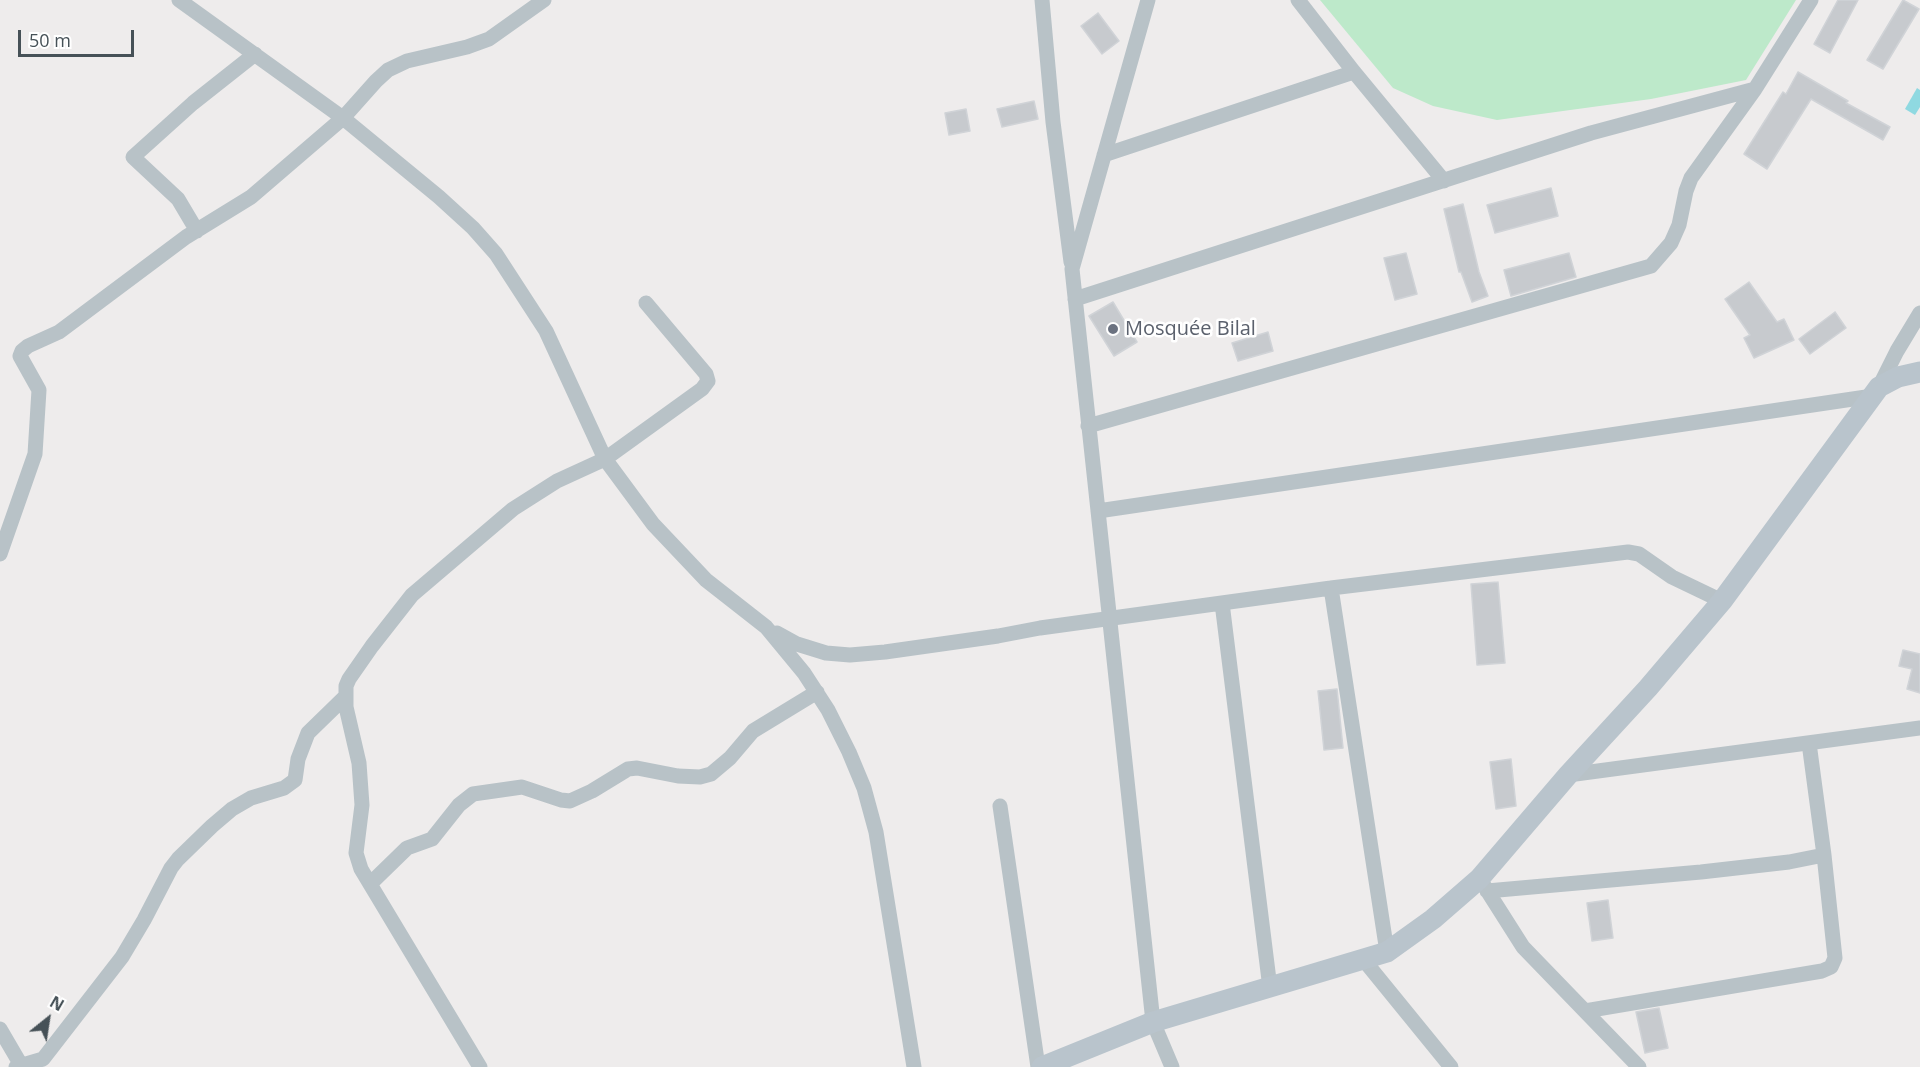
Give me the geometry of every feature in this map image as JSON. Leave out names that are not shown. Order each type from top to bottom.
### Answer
[{"type":"main road","points":[[1040,1067],[1153,1022],[1388,952],[1483,885],[1568,775],[1648,688],[1722,601],[1876,392],[1898,377],[1920,372]]},
{"type":"street","points":[[179,0],[343,118],[473,228],[496,255],[546,331],[605,459],[652,524],[706,580],[766,627],[788,652],[817,692],[849,752],[864,788],[876,832],[914,1067]]},
{"type":"street","points":[[0,554],[35,454],[39,390],[20,356],[22,351],[59,332],[197,231],[251,197],[343,118],[376,81],[397,65],[489,39],[544,0]]},
{"type":"street","points":[[1042,0],[1053,122],[1072,269],[1153,1022],[1172,1067]]},
{"type":"street","points":[[1072,269],[1148,0]]},
{"type":"street","points":[[1298,0],[1444,181]]},
{"type":"street","points":[[1088,426],[1651,266],[1671,243],[1679,225],[1691,178],[1755,89],[1810,0]]},
{"type":"street","points":[[197,231],[178,199],[133,157],[193,103],[255,54]]},
{"type":"street","points":[[1104,155],[1354,72]]},
{"type":"street","points":[[1075,299],[1591,133],[1755,89]]},
{"type":"street","points":[[480,1067],[360,869],[356,853],[362,805],[360,764],[345,696],[349,678],[412,595],[513,509],[557,481],[605,459],[702,388],[708,381],[706,374],[646,303]]},
{"type":"street","points":[[1098,511],[1876,392],[1920,313]]},
{"type":"street","points":[[766,627],[811,650],[850,655],[885,652],[1331,588],[1628,552],[1639,554],[1672,577],[1722,601]]},
{"type":"street","points":[[1331,588],[1388,952]]},
{"type":"street","points":[[1222,603],[1270,988]]},
{"type":"street","points":[[370,884],[407,848],[432,839],[459,805],[473,794],[522,787],[570,801],[592,791],[627,769],[637,768],[678,776],[700,777],[711,774],[730,758],[753,731],[817,692]]},
{"type":"street","points":[[0,1029],[18,1066],[44,1059],[122,957],[178,860],[232,809],[251,798],[290,785],[295,780],[298,759],[308,733],[345,696]]},
{"type":"street","points":[[1568,775],[1920,729]]},
{"type":"street","points":[[1585,1011],[1822,971],[1831,967],[1835,958],[1809,743]]},
{"type":"street","points":[[1000,806],[1040,1067]]},
{"type":"street","points":[[1639,1067],[1523,947],[1483,885],[1701,872],[1824,855]]},
{"type":"street","points":[[1363,959],[1451,1067]]},
{"type":"green space","points":[[1320,0],[1796,0],[1746,80],[1651,99],[1497,120],[1433,106],[1393,88]]},
{"type":"water","points":[[1917,88],[1920,90],[1920,107],[1915,115],[1905,109]]},
{"type":"building","points":[[1838,0],[1858,0],[1830,53],[1814,44]]},
{"type":"building","points":[[1903,0],[1919,9],[1883,69],[1867,60]]},
{"type":"building","points":[[1098,13],[1119,41],[1102,54],[1081,26]]},
{"type":"building","points":[[1798,72],[1848,101],[1846,103],[1890,127],[1883,140],[1811,99],[1767,169],[1744,154],[1783,92],[1786,94]]},
{"type":"building","points":[[1034,101],[1038,119],[1002,127],[997,109]]},
{"type":"building","points":[[966,109],[970,131],[949,135],[945,113]]},
{"type":"building","points":[[1551,188],[1558,216],[1495,233],[1487,205]]},
{"type":"building","points":[[1463,204],[1479,272],[1488,296],[1472,302],[1461,272],[1459,272],[1444,209]]},
{"type":"building","points":[[1406,253],[1417,294],[1395,300],[1384,258]]},
{"type":"building","points":[[1569,253],[1576,277],[1511,296],[1504,270]]},
{"type":"building","points":[[1749,282],[1777,322],[1784,319],[1794,340],[1754,358],[1744,338],[1750,335],[1725,299]]},
{"type":"building","name":"Mosquée Bilal","points":[[1113,302],[1137,342],[1114,356],[1089,316]]},
{"type":"building","points":[[1835,312],[1846,328],[1810,354],[1799,339]]},
{"type":"building","points":[[1268,332],[1273,351],[1238,361],[1232,343]]},
{"type":"building","points":[[1498,582],[1505,663],[1477,665],[1471,584]]},
{"type":"building","points":[[1903,650],[1920,654],[1920,693],[1907,689],[1912,669],[1899,666]]},
{"type":"building","points":[[1337,689],[1343,748],[1324,750],[1318,691]]},
{"type":"building","points":[[1511,759],[1516,806],[1496,809],[1490,762]]},
{"type":"building","points":[[1608,900],[1613,938],[1592,941],[1587,903]]},
{"type":"building","points":[[1659,1008],[1668,1048],[1645,1053],[1636,1012]]},
{"type":"place","name":"Mosquée Bilal","points":[[1113,329]]}]
